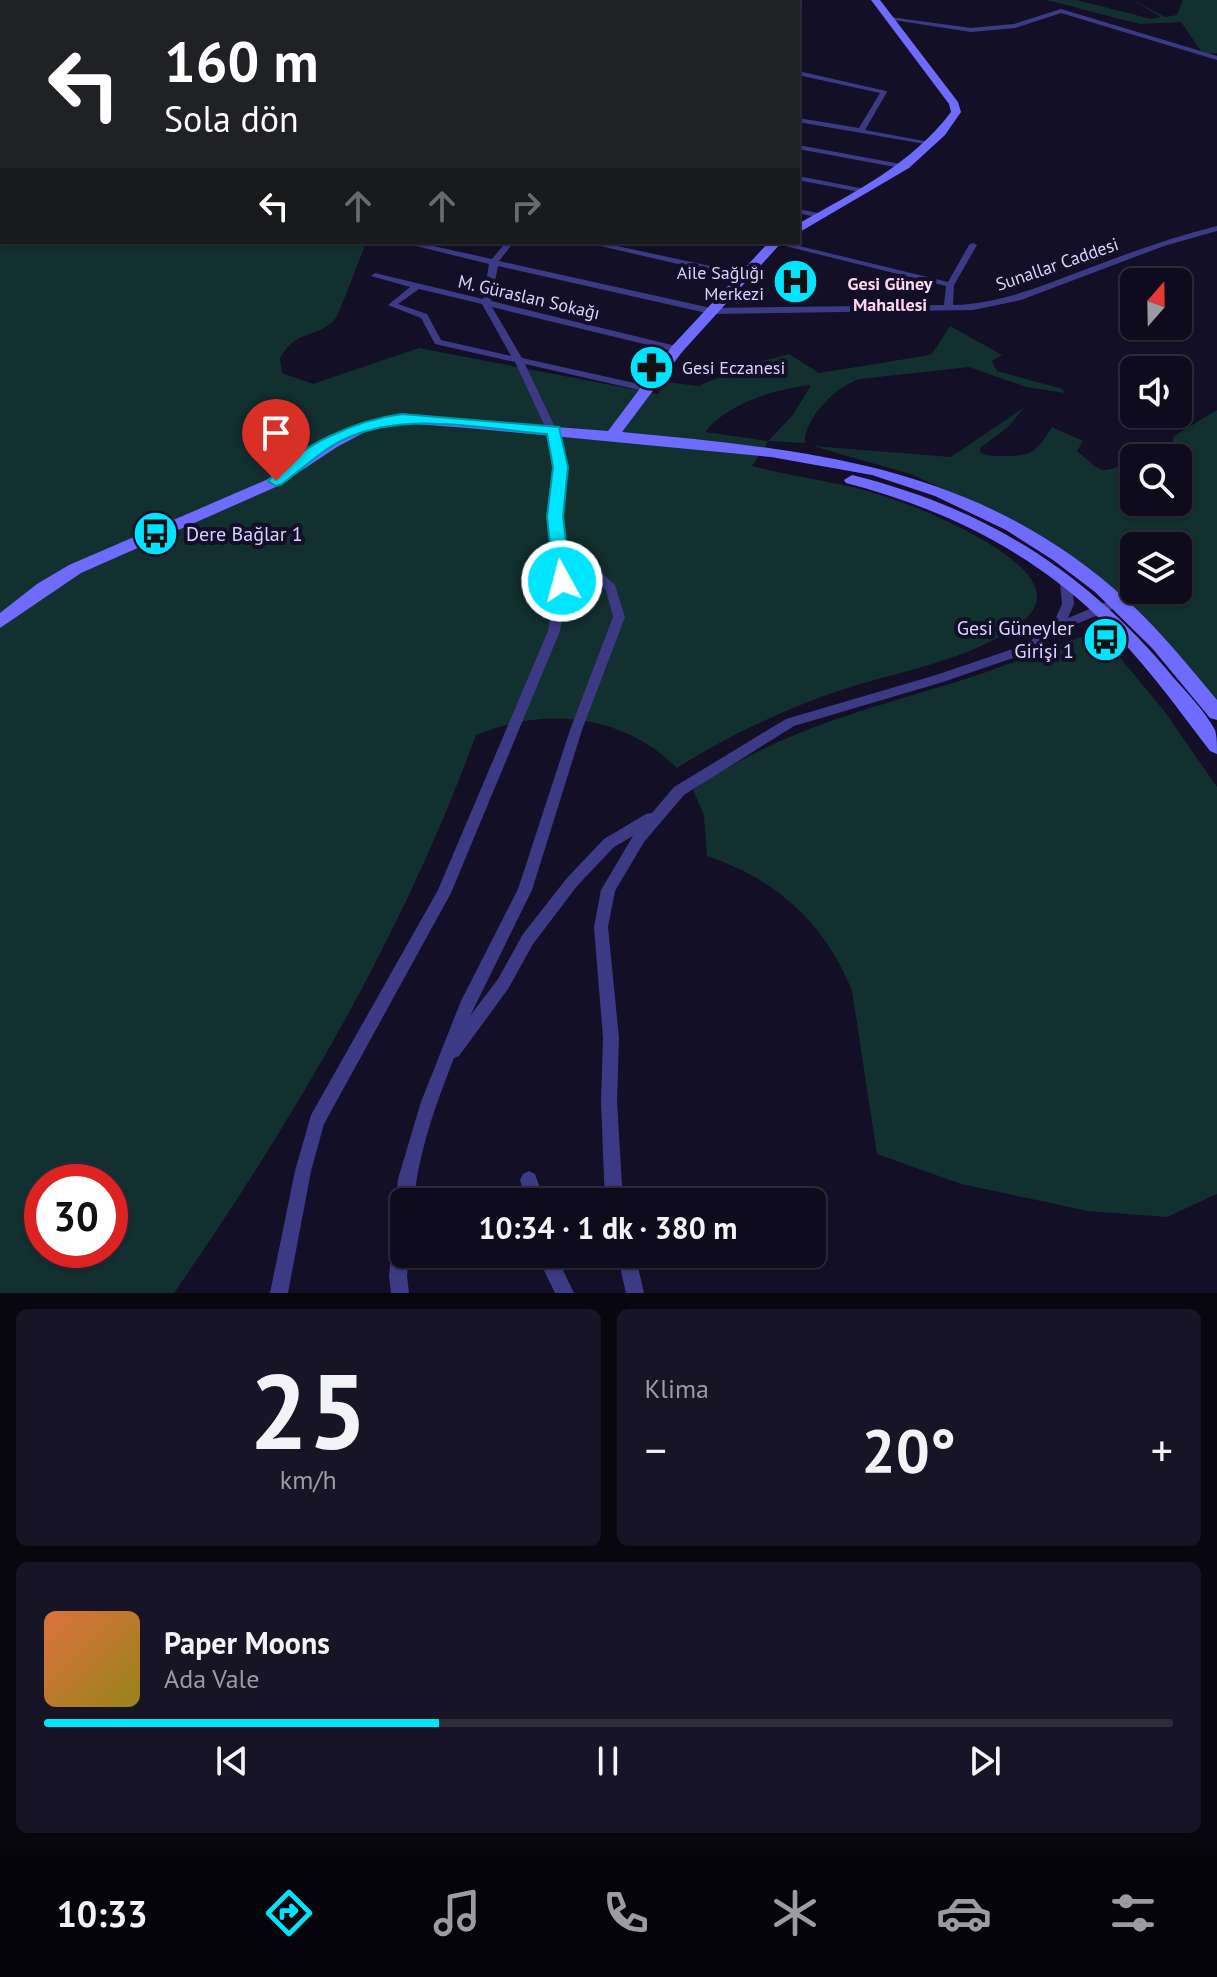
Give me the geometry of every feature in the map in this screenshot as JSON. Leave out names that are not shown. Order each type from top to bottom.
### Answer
[{"type":"street","points":[[800,228],[906,167],[956,112],[954,104],[875,0]]},
{"type":"street","points":[[890,19],[971,30],[1015,26],[1061,11],[1217,58]]},
{"type":"street","points":[[800,73],[884,92],[861,131]]},
{"type":"street","points":[[800,120],[931,143]]},
{"type":"street","points":[[800,147],[906,167]]},
{"type":"street","points":[[800,178],[865,191]]},
{"type":"street","points":[[800,211],[820,216]]},
{"type":"street","name":"Sunallar Caddesi","points":[[413,244],[711,311],[948,307],[1018,298],[1161,244],[1217,228]]},
{"type":"street","points":[[279,1293],[303,1171],[317,1121],[444,893],[554,631],[562,581],[555,517],[561,467],[553,430],[486,304],[494,262],[508,244]]},
{"type":"street","points":[[596,244],[743,276]]},
{"type":"street","points":[[612,435],[677,349],[773,244]]},
{"type":"street","points":[[783,244],[950,285]]},
{"type":"street","points":[[948,307],[950,285],[973,245]]},
{"type":"street","name":"M. Güraslan Sokağı","points":[[375,276],[677,349]]},
{"type":"street","points":[[416,287],[392,305],[424,316],[438,342],[648,389]]},
{"type":"street","points":[[0,622],[48,584],[122,547],[204,516],[276,481],[353,429],[402,419],[553,430],[741,448],[817,460],[879,473],[942,492],[996,519],[1057,557],[1118,602],[1162,647],[1217,713]]},
{"type":"street","points":[[553,430],[621,445],[737,459],[873,484],[933,503],[984,528],[1101,609],[1142,652],[1217,746]]},
{"type":"street","points":[[408,1188],[416,1148],[445,1061],[466,1006],[525,890],[560,789],[576,730],[619,617],[611,588],[557,539]]},
{"type":"street","points":[[1058,627],[1068,604],[1066,583]]},
{"type":"street","points":[[613,1188],[609,1102],[611,1038],[601,927],[608,890],[622,863],[679,791],[790,722],[939,679],[1029,648],[1058,627],[1118,602]]},
{"type":"street","points":[[445,1061],[503,984],[528,939],[572,882],[609,843],[664,810]]},
{"type":"street","points":[[529,1180],[532,1188]]},
{"type":"street","points":[[399,1268],[400,1293]]},
{"type":"street","points":[[552,1268],[565,1293]]},
{"type":"street","points":[[629,1268],[635,1293]]},
{"type":"green space","points":[[1046,0],[1077,0],[1151,19],[1161,17],[1132,0],[1165,17],[1177,15],[1183,0],[1217,0],[1217,53],[1203,54],[1181,22],[1140,24]]},
{"type":"green space","points":[[0,244],[363,244],[364,248],[335,319],[321,330],[300,337],[280,358],[282,373],[313,384],[419,348],[658,394],[666,382],[699,386],[741,367],[789,354],[819,373],[924,356],[932,354],[950,326],[1002,355],[992,361],[997,371],[1063,389],[1064,393],[1026,387],[969,367],[860,379],[841,388],[823,404],[810,423],[805,443],[768,441],[752,466],[887,497],[950,523],[1000,550],[1020,566],[1033,582],[1037,598],[1031,613],[1009,631],[967,652],[835,692],[794,708],[734,735],[677,768],[633,736],[582,720],[529,720],[476,735],[415,882],[380,953],[303,1092],[174,1293],[0,1293]],"holes":[[[811,385],[793,415],[768,441],[705,432],[726,413],[753,399]]]},
{"type":"green space","points":[[1025,407],[1008,427],[980,448],[980,452],[996,456],[1030,453],[1052,427],[1083,441],[1077,451],[1099,468],[1108,470],[1120,466],[1120,516],[1192,516],[1192,444],[1172,444],[1174,436],[1192,428],[1217,410],[1217,709],[1162,643],[995,512],[910,474],[813,446],[951,457]]},
{"type":"green space","points":[[1098,631],[1165,712],[1217,787],[1217,1194],[1167,1217],[1088,1211],[961,1184],[877,1154],[852,991],[841,967],[813,925],[796,907],[755,877],[707,856],[704,815],[693,790],[756,753],[821,725],[977,675]]},
{"type":"place","name":"Aile Sağlığı Merkezi","points":[[795,282]]},
{"type":"place","name":"Gesi Eczanesi","points":[[651,367]]},
{"type":"place","name":"Dere Bağlar 1","points":[[155,534]]},
{"type":"place","name":"Gesi Güneyler Girişi 1","points":[[1105,640]]},
{"type":"district","name":"Gesi Güney Mahallesi","points":[[890,293]]},
{"type":"route","points":[[276,481],[338,436],[374,422],[402,419],[553,430],[561,467],[555,517],[562,581]]}]
